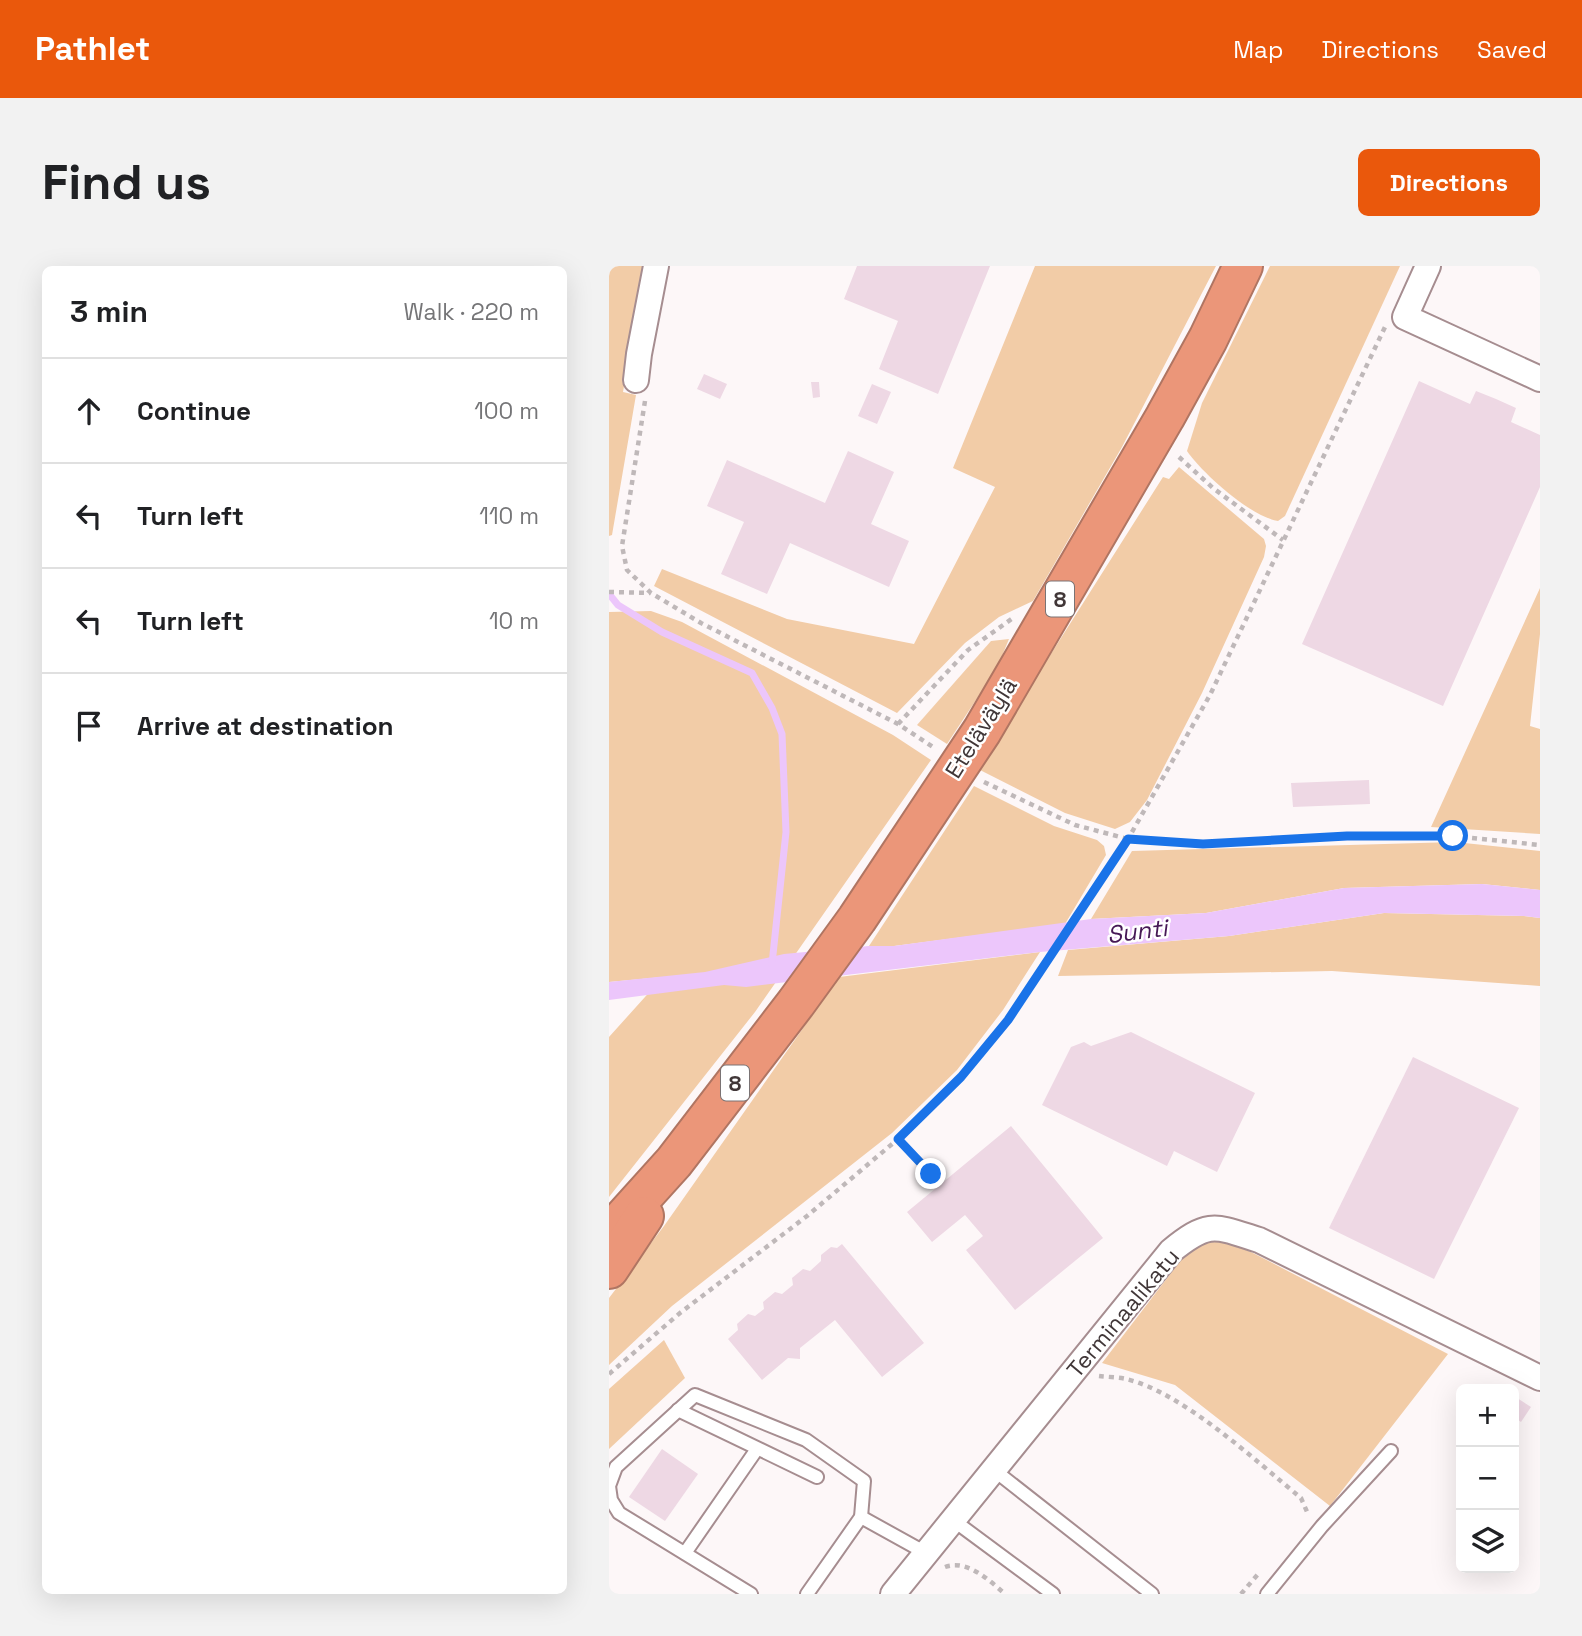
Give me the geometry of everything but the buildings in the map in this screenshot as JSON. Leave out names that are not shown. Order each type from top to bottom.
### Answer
[{"type":"highway","name":"Eteläväylä","points":[[609,1234],[674,1162],[796,1003],[857,919],[982,731],[1165,417],[1208,339],[1243,266]]},
{"type":"highway","name":"Eteläväylä","points":[[609,1269],[635,1233],[674,1162]]},
{"type":"street","points":[[641,388],[639,354],[656,266]]},
{"type":"street","points":[[1429,266],[1405,317],[1540,379]]},
{"type":"street","name":"Terminaalikatu","points":[[893,1594],[933,1561],[953,1520],[1171,1251],[1192,1234],[1208,1228],[1220,1228],[1259,1240],[1540,1378]]},
{"type":"lane","points":[[751,1594],[619,1513],[611,1500],[609,1486],[616,1467],[695,1395],[806,1440],[864,1481],[861,1517],[807,1594]]},
{"type":"lane","points":[[678,1410],[817,1477]]},
{"type":"lane","points":[[685,1553],[757,1449]]},
{"type":"lane","points":[[1267,1594],[1322,1526],[1391,1451]]},
{"type":"lane","points":[[994,1470],[1152,1594]]},
{"type":"lane","points":[[861,1517],[933,1561]]},
{"type":"lane","points":[[953,1520],[1053,1594]]},
{"type":"path","points":[[609,1374],[680,1313],[900,1142],[961,1077],[1008,1020],[1128,839],[1210,695],[1388,321]]},
{"type":"path","points":[[641,388],[622,545],[627,570],[651,593],[701,623],[898,724],[936,749]]},
{"type":"path","points":[[1179,457],[1213,488],[1283,540]]},
{"type":"path","points":[[609,592],[651,593]]},
{"type":"path","points":[[898,724],[968,650],[1006,622],[1022,614],[1047,622]]},
{"type":"path","points":[[975,775],[993,788],[1075,825],[1128,839],[1203,844],[1347,836],[1453,836],[1540,845]]},
{"type":"path","points":[[900,1142],[931,1174]]},
{"type":"path","points":[[1073,1372],[1128,1379],[1172,1399],[1216,1429],[1301,1498],[1308,1514]]},
{"type":"path","points":[[933,1561],[960,1564],[1005,1594]]},
{"type":"shaded area","points":[[609,266],[645,266],[623,392],[636,395],[612,535],[609,536]]},
{"type":"shaded area","points":[[1035,266],[1216,266],[1122,447],[1033,601],[999,617],[965,643],[897,713],[654,586],[662,569],[787,619],[914,644],[995,487],[953,468]]},
{"type":"shaded area","points":[[1270,266],[1400,266],[1285,516],[1278,521],[1267,518],[1228,493],[1187,451],[1202,403]]},
{"type":"shaded area","points":[[1179,467],[1264,539],[1266,546],[1264,557],[1202,693],[1147,800],[1130,822],[1115,829],[1065,813],[978,769],[1163,477],[1169,479]]},
{"type":"shaded area","points":[[1540,588],[1540,634],[1530,726],[1540,729],[1540,834],[1431,827]]},
{"type":"shaded area","points":[[651,611],[682,622],[893,735],[931,760],[755,1012],[609,1197],[609,1037],[663,977],[609,982],[609,612]]},
{"type":"shaded area","points":[[1009,639],[997,668],[947,744],[917,725],[991,641]]},
{"type":"shaded area","points":[[974,786],[1054,826],[1097,840],[1104,846],[1106,855],[1065,924],[894,946],[869,946]]},
{"type":"shaded area","points":[[1455,842],[1540,851],[1540,890],[1482,884],[1344,888],[1206,913],[1091,919],[1132,851]]},
{"type":"shaded area","points":[[1384,913],[1540,918],[1540,986],[1332,971],[1058,976],[1068,950],[1229,936]]},
{"type":"shaded area","points":[[1040,952],[1003,1010],[957,1070],[892,1133],[672,1306],[609,1365],[609,1298],[664,1226],[839,977]]},
{"type":"shaded area","points":[[1215,1241],[1232,1244],[1253,1253],[1448,1354],[1330,1506],[1175,1385],[1102,1363],[1181,1260],[1201,1245]]},
{"type":"shaded area","points":[[664,1340],[685,1378],[609,1449],[609,1389]]},
{"type":"water","name":"Sunti","points":[[1482,884],[1540,890],[1540,918],[1384,913],[1229,936],[1040,952],[746,987],[724,985],[609,1000],[609,982],[705,972],[784,954],[894,946],[1091,919],[1206,913],[1344,888]]},
{"type":"waterway","points":[[609,594],[618,605],[662,632],[752,673],[772,708],[782,734],[786,832],[772,964]]},
{"type":"route","points":[[931,1174],[898,1139],[961,1077],[1008,1020],[1128,839],[1203,844],[1347,836],[1453,836]]}]
